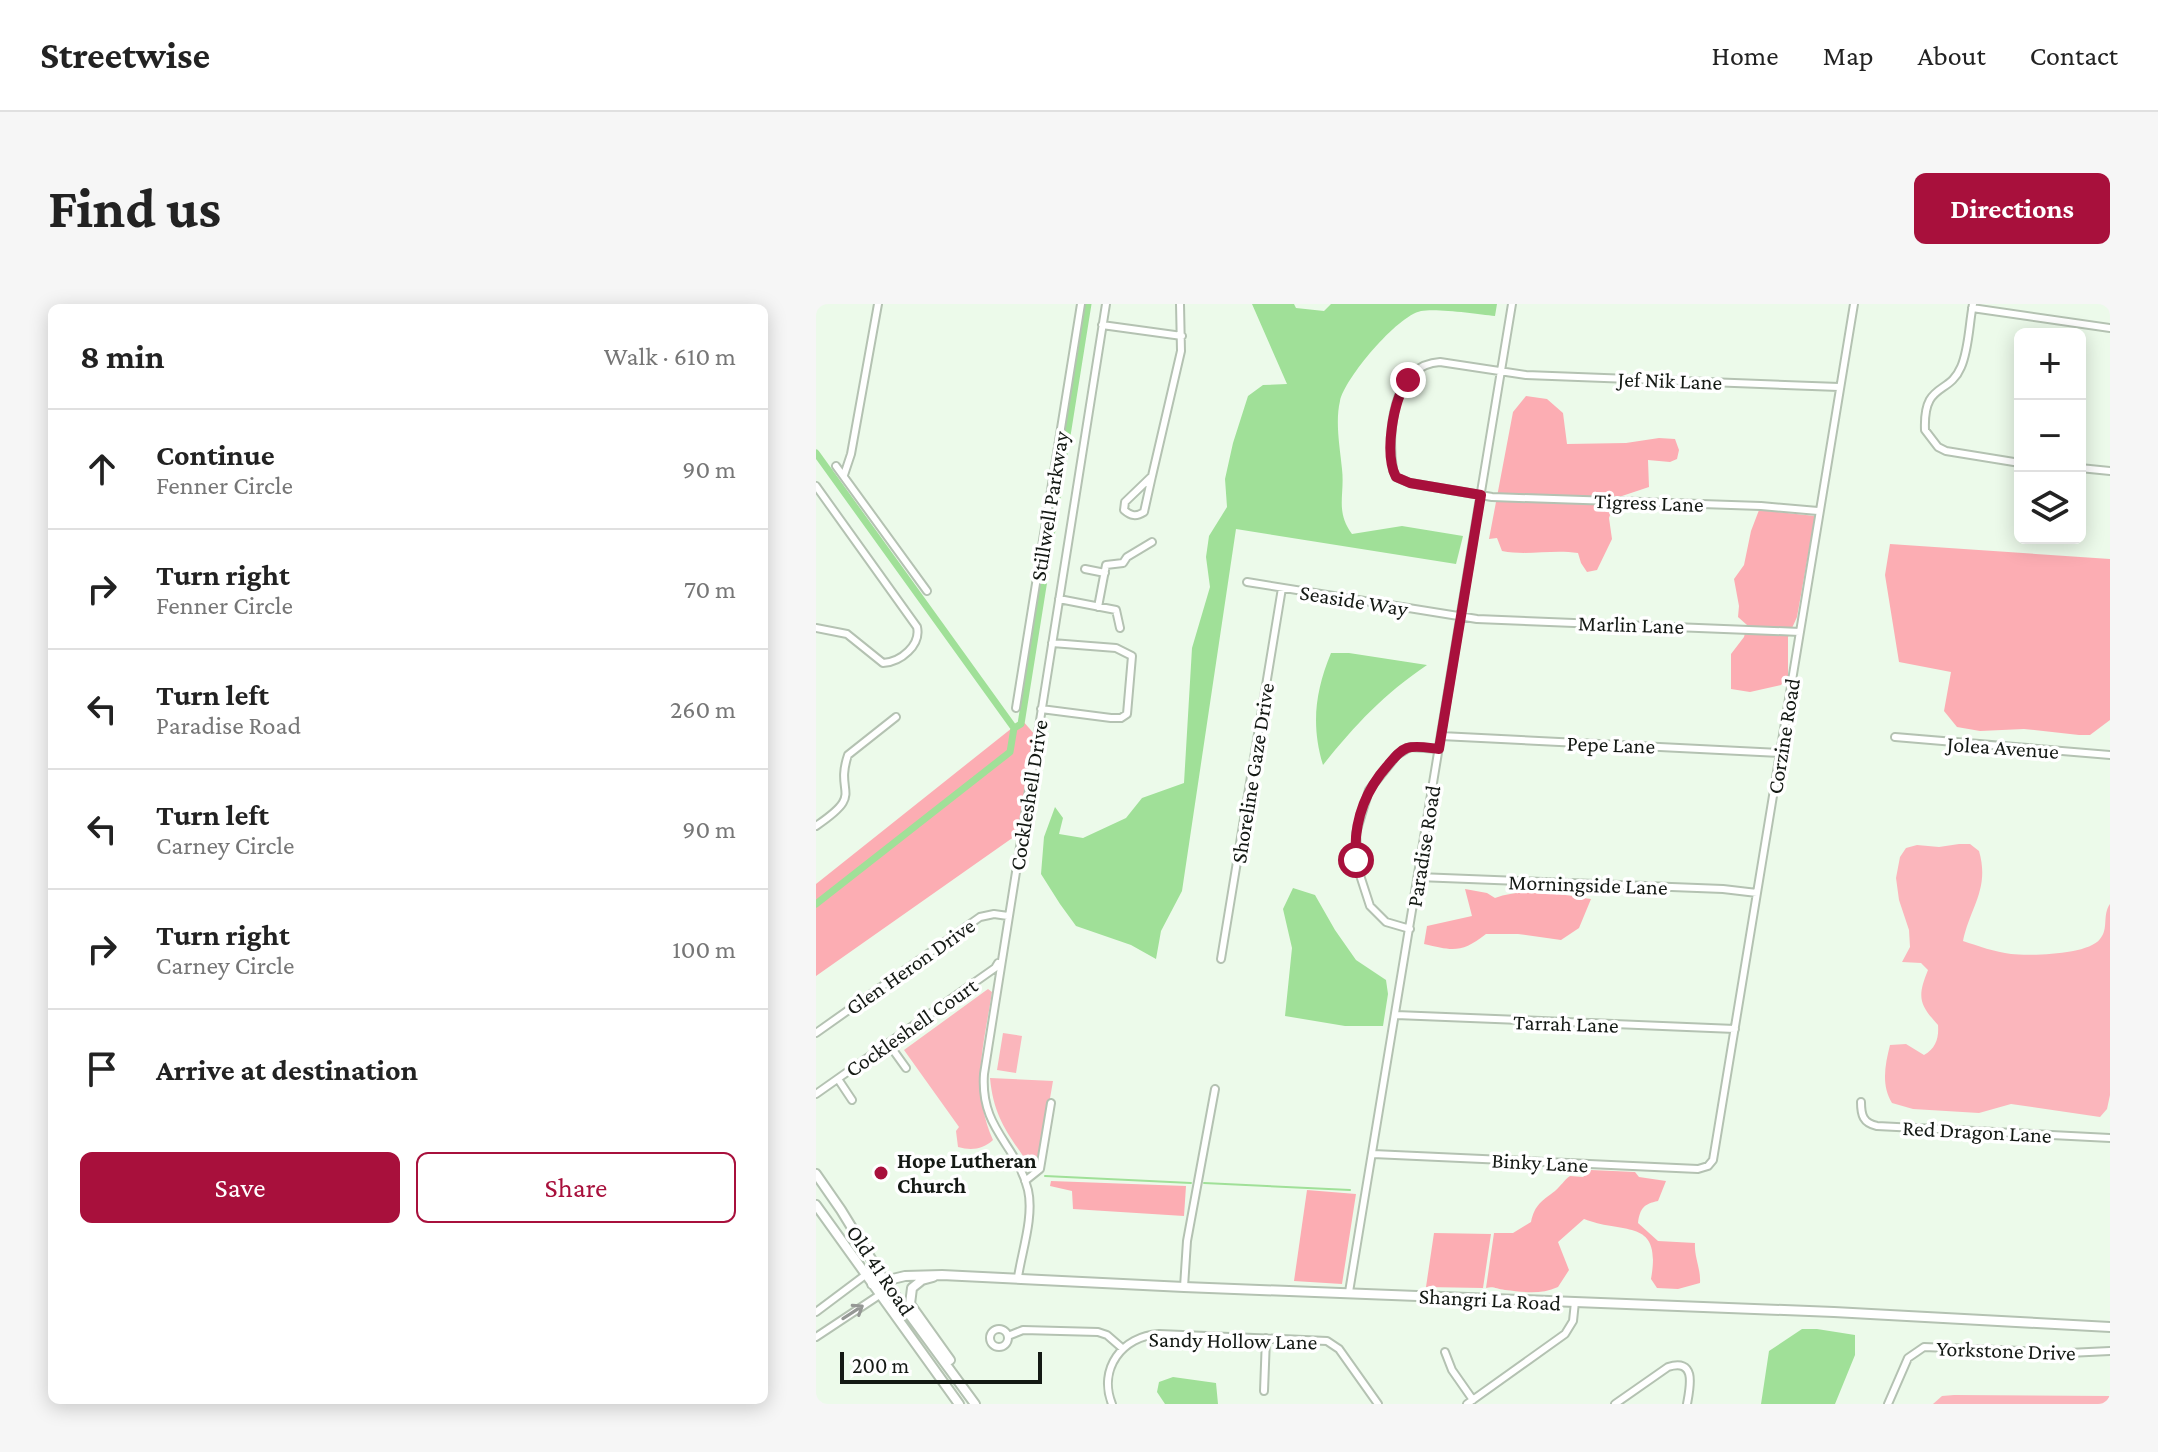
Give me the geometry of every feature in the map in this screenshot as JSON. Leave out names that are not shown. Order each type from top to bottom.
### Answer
[{"type":"street","points":[[844,475],[851,454],[878,304]]},
{"type":"street","name":"Stillwell Parkway","points":[[1016,708],[1081,304]]},
{"type":"street","name":"Cockleshell Drive","points":[[1018,1277],[1029,1210],[1025,1181],[1015,1159],[992,1125],[983,1090],[1001,957],[1106,304]]},
{"type":"street","points":[[1152,476],[1125,502],[1124,510],[1130,515],[1138,516],[1144,512],[1172,390],[1182,336],[1180,304]]},
{"type":"street","name":"Paradise Road","points":[[1349,1292],[1512,304]]},
{"type":"street","name":"Corzine Road","points":[[1708,1166],[1716,1153],[1854,304]]},
{"type":"street","points":[[2014,462],[1946,451],[1938,447],[1925,430],[1926,407],[1930,398],[1961,366],[1972,306],[2110,328]]},
{"type":"street","points":[[1102,325],[1182,336]]},
{"type":"street","name":"Jef Nik Lane","points":[[1481,495],[1410,483],[1396,477],[1392,462],[1395,407],[1403,386],[1425,364],[1440,362],[1526,375],[1839,387]]},
{"type":"street","points":[[836,466],[927,591]]},
{"type":"street","points":[[2086,469],[2110,471]]},
{"type":"street","points":[[816,486],[917,627],[919,636],[915,645],[894,661],[883,663],[847,634],[816,628]]},
{"type":"street","name":"Tigress Lane","points":[[1481,495],[1818,511]]},
{"type":"street","points":[[1098,607],[1106,565],[1123,563],[1127,557],[1152,542]]},
{"type":"street","points":[[1085,569],[1105,573]]},
{"type":"street","name":"Seaside Way","points":[[1247,582],[1461,617]]},
{"type":"street","name":"Shoreline Gaze Drive","points":[[1221,959],[1282,588]]},
{"type":"street","points":[[1059,599],[1116,610],[1120,628]]},
{"type":"street","name":"Marlin Lane","points":[[1461,617],[1800,632]]},
{"type":"street","points":[[1041,709],[1121,718],[1127,714],[1132,656],[1116,648],[1052,643]]},
{"type":"street","points":[[816,826],[844,803],[848,755],[896,717]]},
{"type":"street","name":"Pepe Lane","points":[[1441,736],[1780,753]]},
{"type":"street","name":"Jolea Avenue","points":[[1895,737],[2110,755]]},
{"type":"street","points":[[1410,929],[1386,922],[1373,912],[1358,869],[1356,833],[1369,790],[1397,755],[1410,747],[1439,749]]},
{"type":"street","name":"Morningside Lane","points":[[1418,877],[1757,893]]},
{"type":"street","name":"Glen Heron Drive","points":[[816,1033],[980,917],[986,914],[1008,916]]},
{"type":"street","name":"Cockleshell Court","points":[[816,1094],[995,968],[1001,957]]},
{"type":"street","name":"Tarrah Lane","points":[[1396,1015],[1735,1029]]},
{"type":"street","points":[[888,1043],[906,1068]]},
{"type":"street","points":[[838,1079],[852,1100]]},
{"type":"street","points":[[1184,1287],[1187,1241],[1215,1089]]},
{"type":"street","name":"Red Dragon Lane","points":[[1861,1102],[1861,1115],[1869,1124],[1877,1126],[2110,1138]]},
{"type":"street","points":[[1025,1181],[1040,1169],[1051,1103]]},
{"type":"street","name":"Binky Lane","points":[[1373,1154],[1586,1165],[1698,1169],[1708,1166]]},
{"type":"street","name":"Old 41 Road","points":[[816,1174],[887,1284],[975,1404]]},
{"type":"street","name":"Old 41 Road","points":[[816,1205],[959,1404]]},
{"type":"street","points":[[816,1312],[876,1267]]},
{"type":"street","points":[[942,1275],[916,1283],[910,1292],[910,1304],[957,1369],[965,1389]]},
{"type":"street","name":"Shangri La Road","points":[[872,1284],[887,1284],[905,1276],[1018,1277],[2110,1327]]},
{"type":"street","points":[[816,1337],[881,1294],[887,1284]]},
{"type":"street","points":[[1445,1352],[1470,1402],[1565,1334],[1573,1321],[1575,1302]]},
{"type":"street","points":[[1008,1336],[1023,1330],[1098,1332],[1107,1335],[1122,1348]]},
{"type":"street","name":"Sandy Hollow Lane","points":[[1112,1404],[1108,1377],[1113,1360],[1122,1348],[1136,1338],[1151,1334],[1320,1340],[1334,1345],[1378,1404]]},
{"type":"street","points":[[1264,1391],[1266,1338]]},
{"type":"street","name":"Yorkstone Drive","points":[[1888,1404],[1908,1358],[1924,1347],[2068,1353],[2110,1351]]},
{"type":"street","points":[[1615,1404],[1675,1365],[1683,1366],[1689,1372],[1691,1380],[1687,1404]]},
{"type":"shaded area","points":[[1252,304],[1294,304],[1296,308],[1324,311],[1331,304],[1497,304],[1495,316],[1437,310],[1411,315],[1373,349],[1351,378],[1340,401],[1338,435],[1343,478],[1342,510],[1352,534],[1402,526],[1463,536],[1456,564],[1236,529],[1182,891],[1161,931],[1156,959],[1131,945],[1076,926],[1041,874],[1044,837],[1055,807],[1063,818],[1059,834],[1083,838],[1126,818],[1142,798],[1184,783],[1192,648],[1210,587],[1206,557],[1209,536],[1227,507],[1225,479],[1233,443],[1248,396],[1263,385],[1287,384]]},
{"type":"shaded area","points":[[1526,396],[1547,399],[1563,413],[1567,444],[1675,439],[1679,450],[1677,459],[1670,462],[1648,460],[1649,487],[1616,498],[1609,518],[1612,539],[1597,570],[1587,572],[1578,553],[1502,551],[1497,538],[1489,539],[1513,412]]},
{"type":"shaded area","points":[[1759,510],[1815,516],[1797,617],[1788,637],[1788,676],[1781,685],[1750,692],[1731,689],[1731,654],[1744,637],[1747,625],[1738,617],[1734,579],[1744,565]]},
{"type":"shaded area","points":[[1890,544],[2110,559],[2110,720],[2090,735],[2024,729],[1980,731],[1957,727],[1944,711],[1951,672],[1899,662],[1885,575]]},
{"type":"shaded area","points":[[1331,653],[1427,665],[1371,711],[1323,765],[1316,709],[1321,681]]},
{"type":"shaded area","points":[[1022,720],[1036,736],[1018,834],[816,976],[816,884]]},
{"type":"shaded area","points":[[1970,844],[1979,851],[1982,864],[1981,887],[1963,941],[2020,955],[2084,948],[2103,935],[2110,904],[2110,1095],[2107,1109],[2100,1117],[2011,1104],[1979,1113],[1913,1109],[1892,1103],[1885,1082],[1890,1045],[1906,1044],[1924,1055],[1934,1046],[1938,1030],[1921,994],[1928,970],[1921,963],[1902,962],[1910,947],[1909,930],[1899,900],[1896,878],[1900,857],[1906,848],[1917,845],[1939,847]]},
{"type":"shaded area","points":[[1293,888],[1315,895],[1356,960],[1386,980],[1388,994],[1383,1026],[1345,1026],[1285,1016],[1292,948],[1283,909]]},
{"type":"shaded area","points":[[1465,889],[1487,893],[1495,898],[1530,892],[1591,899],[1579,928],[1561,940],[1518,934],[1486,934],[1470,945],[1457,949],[1424,944],[1427,926],[1472,916]]},
{"type":"shaded area","points":[[988,989],[992,992],[980,1084],[986,1121],[993,1140],[981,1147],[963,1148],[958,1147],[956,1131],[959,1127],[904,1050]]},
{"type":"shaded area","points":[[1003,1033],[1022,1036],[1016,1073],[997,1070]]},
{"type":"shaded area","points":[[990,1078],[1053,1081],[1038,1168],[1034,1172],[1000,1117]]},
{"type":"shaded area","points":[[1591,1170],[1635,1172],[1639,1177],[1666,1181],[1658,1201],[1644,1208],[1638,1223],[1658,1241],[1695,1243],[1700,1283],[1678,1289],[1657,1288],[1651,1279],[1651,1246],[1645,1237],[1637,1232],[1584,1219],[1558,1242],[1569,1270],[1558,1287],[1532,1292],[1486,1288],[1494,1233],[1513,1233],[1531,1222],[1540,1204],[1570,1176],[1583,1177]]},
{"type":"shaded area","points":[[1051,1181],[1186,1186],[1184,1216],[1073,1209],[1072,1191],[1050,1186]]},
{"type":"shaded area","points":[[1307,1190],[1356,1194],[1342,1284],[1294,1281]]},
{"type":"shaded area","points":[[1434,1233],[1491,1234],[1483,1288],[1426,1287]]},
{"type":"shaded area","points":[[1802,1329],[1855,1335],[1855,1355],[1835,1404],[1761,1404],[1769,1351]]},
{"type":"shaded area","points":[[1173,1377],[1216,1383],[1218,1404],[1165,1404],[1157,1392],[1159,1382]]},
{"type":"shaded area","points":[[1942,1396],[2110,1396],[2110,1404],[1933,1404]]},
{"type":"waterway","points":[[1014,728],[1021,724],[1088,304]]},
{"type":"waterway","points":[[816,453],[1014,728],[1010,752],[816,904]]},
{"type":"waterway","points":[[1045,1176],[1191,1183]]},
{"type":"waterway","points":[[1204,1183],[1350,1190]]},
{"type":"place","name":"Hope Lutheran Church","points":[[881,1173]]},
{"type":"route","points":[[1356,860],[1355,842],[1360,815],[1365,798],[1379,775],[1403,750],[1410,747],[1439,749],[1481,495],[1410,483],[1396,477],[1392,462],[1393,423],[1395,407],[1408,380]]}]
